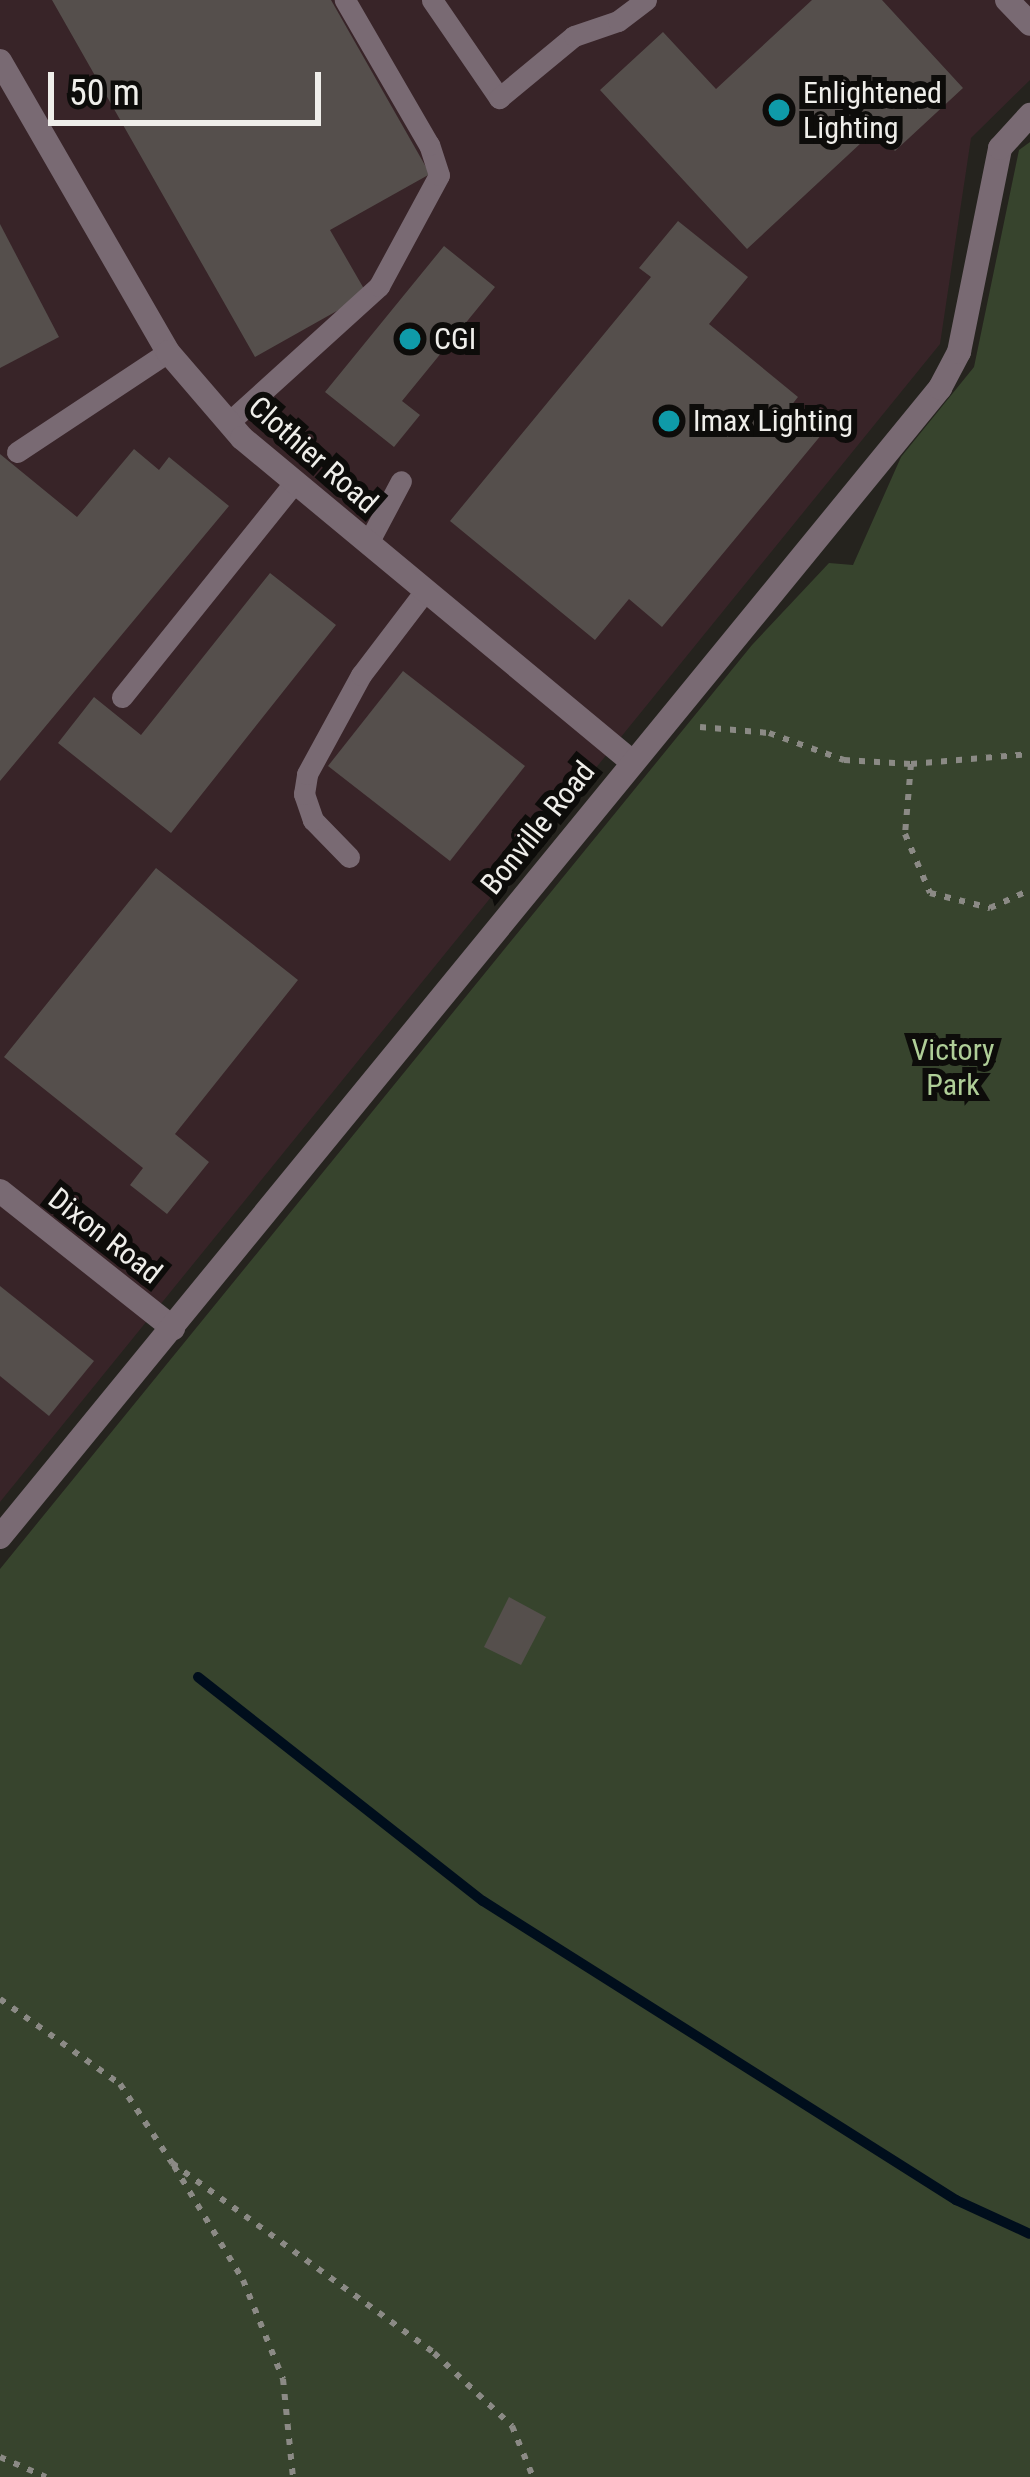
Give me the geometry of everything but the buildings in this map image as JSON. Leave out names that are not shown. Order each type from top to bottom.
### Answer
[{"type":"street","points":[[1007,0],[1030,24]]},
{"type":"street","name":"Clothier Road","points":[[0,61],[168,352],[228,422],[631,761]]},
{"type":"street","name":"Bonville Road","points":[[0,1537],[940,388],[959,352],[1000,148],[1030,115]]},
{"type":"street","name":"Dixon Road","points":[[0,1191],[172,1328]]},
{"type":"lane","points":[[228,422],[379,286],[439,175],[428,145],[345,0]]},
{"type":"lane","points":[[432,0],[499,98],[574,36],[618,21],[646,0]]},
{"type":"lane","points":[[17,452],[168,352]]},
{"type":"lane","points":[[368,543],[401,481]]},
{"type":"lane","points":[[122,698],[295,482]]},
{"type":"lane","points":[[349,857],[313,820],[304,794],[307,774],[362,675],[425,591]]},
{"type":"path","points":[[671,712],[693,727],[769,734],[844,760],[910,764],[1030,754]]},
{"type":"path","points":[[910,764],[905,834],[930,892],[990,908],[1030,890]]},
{"type":"path","points":[[0,1999],[120,2084],[172,2163],[243,2280],[283,2379],[293,2477]]},
{"type":"path","points":[[172,2163],[434,2353],[512,2426],[532,2477]]},
{"type":"path","points":[[0,2457],[46,2477]]},
{"type":"shaded area","points":[[0,0],[1030,0],[1030,80],[971,138],[940,344],[0,1502]]},
{"type":"green space","name":"Victory Park","points":[[1030,142],[1030,2477],[0,2477],[0,1569],[752,645],[829,563],[853,565],[901,457],[974,367],[1019,150]]},
{"type":"waterway","points":[[198,1677],[483,1901],[956,2200],[1030,2234]]},
{"type":"place","name":"Enlightened Lighting","points":[[779,110]]},
{"type":"place","name":"CGI","points":[[410,339]]},
{"type":"place","name":"Imax Lighting","points":[[669,421]]}]
